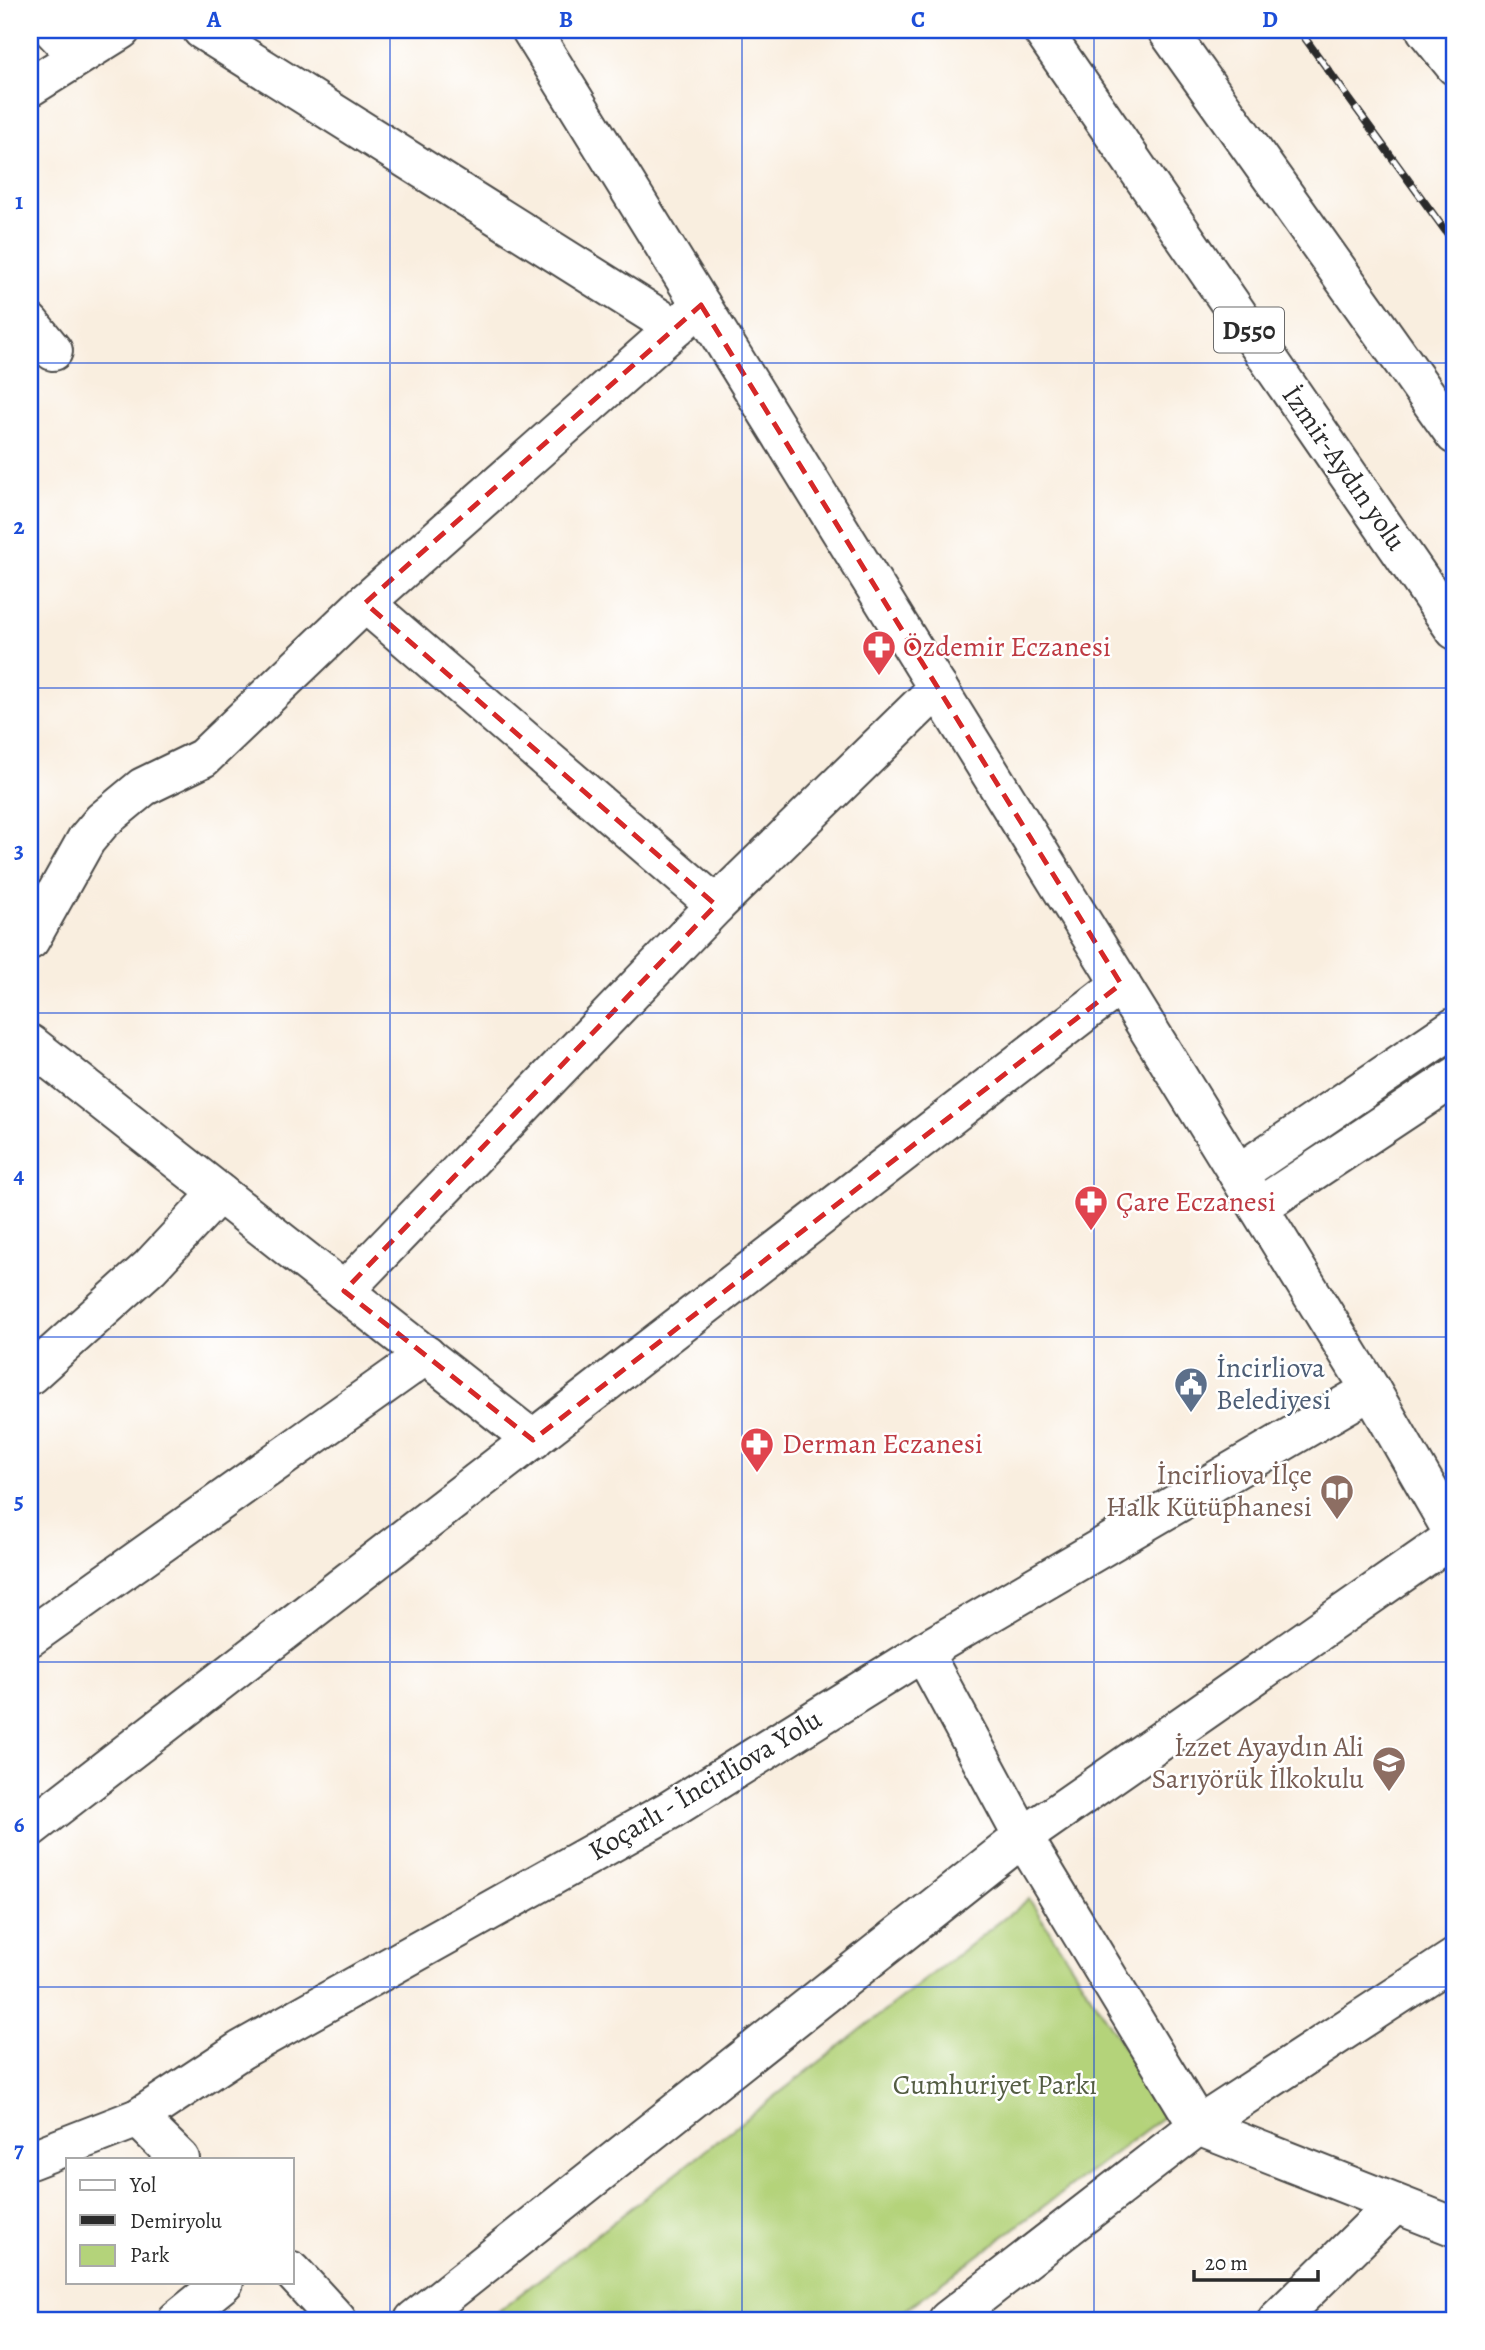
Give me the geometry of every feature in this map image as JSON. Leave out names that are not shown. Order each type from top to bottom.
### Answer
[{"type":"main road","points":[[30,87],[66,43],[121,30]]},
{"type":"main road","points":[[202,30],[688,316]]},
{"type":"main road","points":[[414,2320],[1023,1837],[1455,1536],[1371,1390],[938,688],[688,316],[531,30]]},
{"type":"main road","name":"İzmir-Aydın yolu","points":[[1042,30],[1455,630]]},
{"type":"main road","points":[[1167,30],[1455,435]]},
{"type":"main road","points":[[1426,30],[1455,66]]},
{"type":"main road","points":[[30,940],[86,840],[102,821],[143,787],[203,758],[365,603],[688,316]]},
{"type":"main road","points":[[365,603],[716,905]]},
{"type":"main road","points":[[344,1291],[716,905],[938,688]]},
{"type":"main road","points":[[30,1828],[533,1440],[706,1302],[1121,984]]},
{"type":"main road","points":[[1238,1174],[1455,1027]]},
{"type":"main road","points":[[35,1056],[219,1193],[533,1440]]},
{"type":"main road","points":[[1259,1207],[1455,1077]]},
{"type":"main road","points":[[30,1375],[90,1324],[150,1267],[219,1193]]},
{"type":"main road","points":[[30,1637],[426,1355]]},
{"type":"main road","name":"Koçarlı - İncirliova Yolu","points":[[30,2160],[138,2118],[241,2049],[670,1810],[923,1652],[1371,1390]]},
{"type":"main road","points":[[923,1652],[1023,1837],[1198,2126],[1455,2227]]},
{"type":"main road","points":[[948,2320],[1198,2126],[1455,1958]]},
{"type":"main road","points":[[138,2118],[179,2158]]},
{"type":"main road","points":[[1277,2320],[1395,2204]]},
{"type":"main road","points":[[294,2273],[337,2320]]},
{"type":"main road","points":[[177,2320],[222,2284]]},
{"type":"highlighted area","points":[[701,305],[1121,984],[533,1440],[344,1291],[716,905],[365,603]]},
{"type":"green space","name":"Cumhuriyet Parkı","points":[[1029,1899],[1167,2114],[892,2320],[487,2320]]},
{"type":"railway","points":[[1299,30],[1455,244]]},
{"type":"place","name":"Özdemir Eczanesi","points":[[879,677]]},
{"type":"place","name":"Çare Eczanesi","points":[[1091,1232]]},
{"type":"place","name":"İncirliova Belediyesi","points":[[1191,1414]]},
{"type":"place","name":"Derman Eczanesi","points":[[757,1474]]},
{"type":"place","name":"İncirliova İlçe Halk Kütüphanesi","points":[[1337,1521]]},
{"type":"place","name":"İzzet Ayaydın Ali Sarıyörük İlkokulu","points":[[1389,1793]]}]
